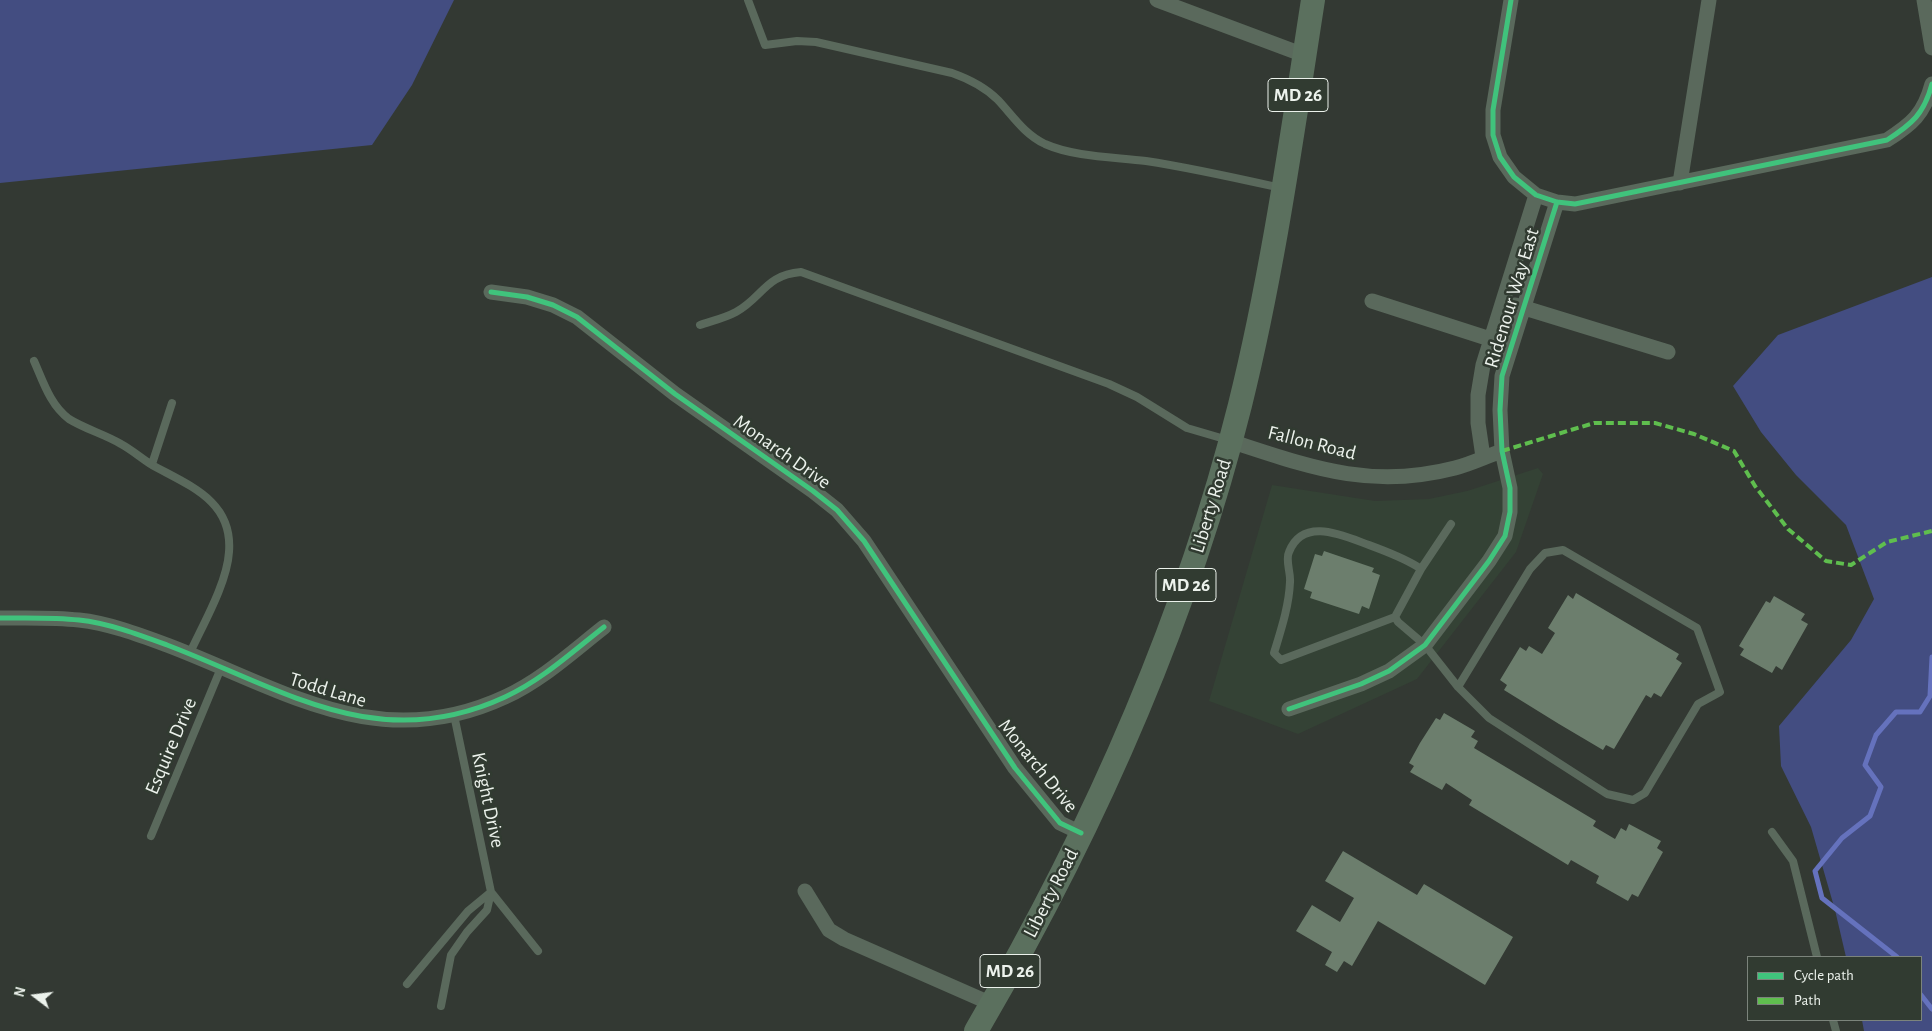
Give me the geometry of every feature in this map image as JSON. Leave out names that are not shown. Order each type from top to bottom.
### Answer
[{"type":"main road","name":"Liberty Road","points":[[976,1031],[1043,911],[1081,833],[1130,725],[1164,642],[1198,547],[1230,441],[1258,326],[1283,189],[1313,0]]},
{"type":"street","points":[[1156,0],[1304,55]]},
{"type":"street","points":[[1511,0],[1493,110],[1493,135],[1500,157],[1514,177],[1536,195],[1557,202],[1575,204],[1887,140],[1910,126],[1921,112],[1932,84]]},
{"type":"street","points":[[1680,182],[1709,0]]},
{"type":"street","points":[[1924,0],[1932,48]]},
{"type":"street","name":"Ridenour Way East","points":[[1483,457],[1478,423],[1478,395],[1490,339],[1504,301],[1536,195]]},
{"type":"street","name":"Ridenour Way East","points":[[1289,709],[1368,681],[1389,671],[1425,645],[1489,561],[1505,536],[1510,512],[1510,488],[1502,451],[1500,410],[1502,376],[1557,202]]},
{"type":"street","name":"Monarch Drive","points":[[491,292],[527,297],[553,304],[577,318],[675,394],[837,510],[864,541],[1015,768],[1060,823],[1081,833]]},
{"type":"street","points":[[1372,301],[1490,339],[1507,358]]},
{"type":"street","points":[[1504,301],[1668,352]]},
{"type":"street","name":"Fallon Road","points":[[1230,441],[1312,467],[1352,475],[1405,477],[1456,468],[1502,451]]},
{"type":"street","name":"Todd Lane","points":[[0,618],[81,620],[116,629],[166,645],[333,711],[367,719],[418,719],[454,715],[506,697],[543,675],[604,627]]},
{"type":"street","points":[[805,891],[814,902],[829,930],[992,1004]]},
{"type":"lane","points":[[748,0],[765,45],[797,41],[816,42],[952,73],[970,80],[998,100],[1017,124],[1031,136],[1045,144],[1087,154],[1181,167],[1283,189]]},
{"type":"lane","points":[[700,325],[736,312],[775,278],[788,273],[801,272],[1109,384],[1137,397],[1187,428],[1230,441]]},
{"type":"lane","points":[[34,361],[53,403],[69,418],[121,444],[152,464],[188,483],[215,505],[228,527],[229,552],[225,576],[189,655]]},
{"type":"lane","points":[[152,464],[172,403]]},
{"type":"lane","points":[[1421,569],[1408,560],[1332,531],[1312,531],[1296,539],[1288,554],[1290,581],[1287,608],[1274,653],[1281,660],[1395,617],[1421,569],[1451,524]]},
{"type":"lane","points":[[1395,617],[1398,622],[1425,645],[1458,686],[1489,718],[1607,794],[1633,800],[1645,793],[1698,704],[1720,692],[1697,628],[1563,550],[1545,553],[1530,569],[1458,686]]},
{"type":"lane","name":"Esquire Drive","points":[[151,836],[221,668]]},
{"type":"lane","name":"Knight Drive","points":[[454,715],[491,892]]},
{"type":"lane","points":[[1772,832],[1793,861],[1817,956]]},
{"type":"lane","points":[[491,892],[538,950]]},
{"type":"lane","points":[[407,984],[468,911],[491,892]]},
{"type":"lane","points":[[441,1006],[451,955],[467,932],[487,910],[491,892]]},
{"type":"shaded area","points":[[0,0],[454,0],[412,85],[372,145],[0,183]]},
{"type":"shaded area","points":[[1932,277],[1932,1031],[1864,1031],[1862,1021],[1922,1021],[1922,956],[1846,956],[1835,910],[1811,827],[1781,766],[1779,726],[1851,640],[1874,599],[1846,525],[1796,475],[1761,432],[1733,386],[1778,335]]},
{"type":"shaded area","points":[[1538,468],[1543,474],[1516,552],[1417,679],[1298,734],[1209,701],[1272,485],[1375,501],[1429,499],[1467,491]]},
{"type":"building","points":[[1324,551],[1374,568],[1372,572],[1380,575],[1369,609],[1362,606],[1359,614],[1310,598],[1312,592],[1304,589],[1315,554],[1322,556]]},
{"type":"building","points":[[1576,593],[1679,654],[1676,659],[1682,663],[1661,697],[1654,693],[1651,698],[1646,695],[1614,749],[1606,745],[1603,750],[1559,724],[1504,690],[1507,685],[1500,680],[1520,647],[1526,651],[1529,646],[1542,654],[1555,633],[1548,628],[1568,595],[1573,599]]},
{"type":"building","points":[[1774,596],[1805,614],[1801,620],[1808,624],[1782,670],[1776,666],[1772,673],[1740,655],[1744,649],[1739,646],[1766,601],[1770,603]]},
{"type":"building","points":[[1444,713],[1475,731],[1471,737],[1478,741],[1474,748],[1596,821],[1593,826],[1615,839],[1621,828],[1626,831],[1629,824],[1661,841],[1657,848],[1663,852],[1638,897],[1632,894],[1628,901],[1596,883],[1599,876],[1571,860],[1568,865],[1469,805],[1472,800],[1446,783],[1442,790],[1410,772],[1414,766],[1409,763],[1420,743],[1436,718],[1440,720]]},
{"type":"building","points":[[1343,851],[1417,895],[1424,884],[1513,937],[1485,985],[1378,921],[1352,966],[1344,961],[1337,972],[1325,965],[1332,952],[1296,931],[1312,905],[1340,922],[1354,898],[1325,881]]},
{"type":"waterway","points":[[1896,956],[1822,898],[1815,871],[1842,838],[1870,816],[1881,787],[1865,765],[1876,735],[1896,712],[1920,712],[1930,696],[1932,657]]},
{"type":"waterway","points":[[1922,996],[1932,1009]]},
{"type":"marked path","points":[[1502,451],[1594,423],[1655,423],[1694,434],[1734,451],[1755,486],[1788,529],[1826,561],[1851,565],[1887,542],[1932,531]]},
{"type":"cycle path","points":[[1511,0],[1493,110],[1493,135],[1500,157],[1514,177],[1536,195],[1557,202],[1575,204],[1887,140],[1903,129],[1921,111],[1932,84]]},
{"type":"cycle path","points":[[1289,709],[1361,684],[1389,671],[1425,645],[1489,561],[1505,536],[1510,512],[1510,488],[1502,451],[1500,410],[1502,376],[1557,202]]},
{"type":"cycle path","points":[[491,292],[527,297],[553,305],[577,317],[675,394],[837,510],[864,541],[1015,768],[1060,823],[1081,833]]},
{"type":"cycle path","points":[[0,618],[59,618],[101,624],[167,645],[291,696],[332,710],[373,718],[415,720],[459,714],[505,697],[544,674],[604,627]]}]
